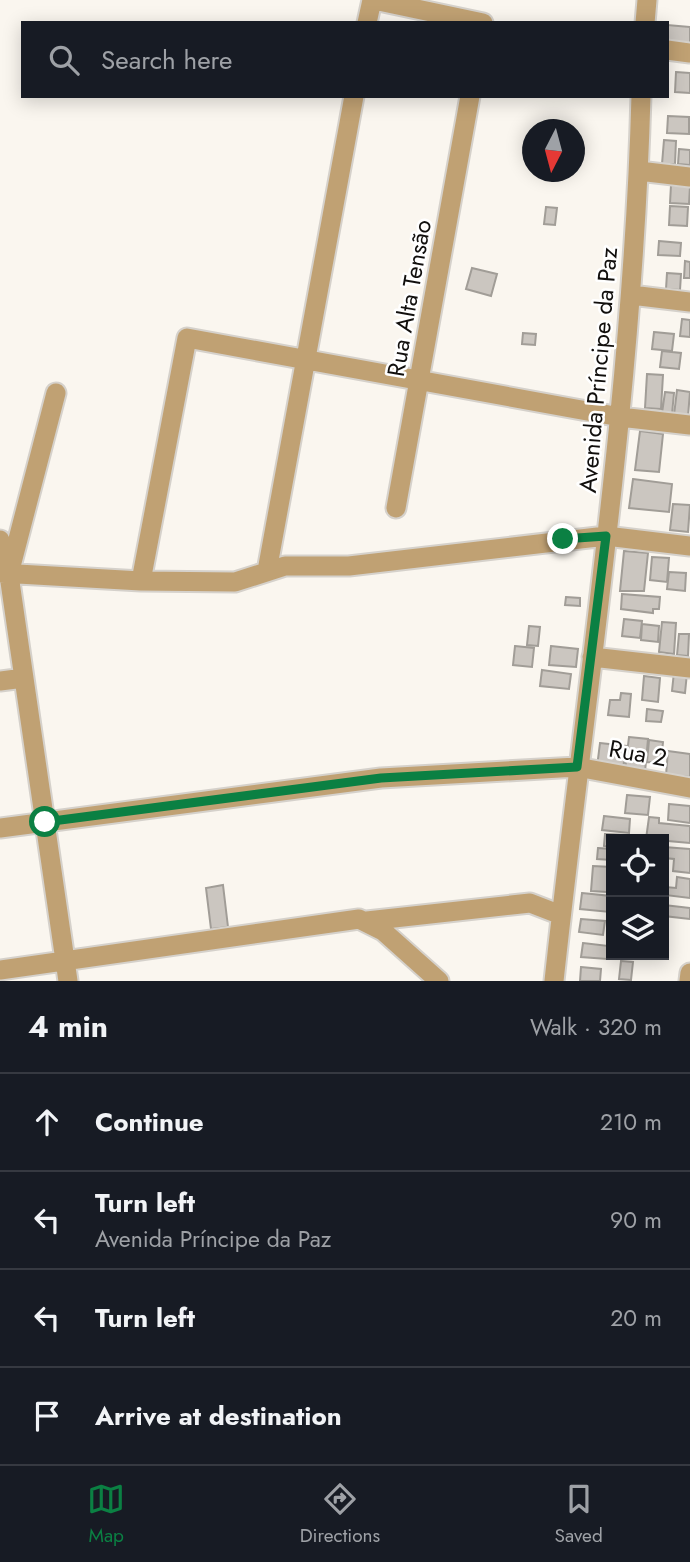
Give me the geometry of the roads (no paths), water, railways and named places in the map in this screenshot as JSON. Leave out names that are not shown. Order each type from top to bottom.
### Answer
[{"type":"street","points":[[368,21],[373,0],[473,21]]},
{"type":"street","points":[[645,21],[647,0]]},
{"type":"street","points":[[669,50],[690,53]]},
{"type":"street","points":[[267,572],[354,98]]},
{"type":"street","name":"Rua Alta Tensão","points":[[396,508],[470,98]]},
{"type":"street","name":"Avenida Príncipe da Paz","points":[[554,981],[620,417],[631,295],[641,98]]},
{"type":"street","points":[[639,171],[690,177]]},
{"type":"street","points":[[631,295],[690,302]]},
{"type":"street","points":[[141,581],[187,338],[420,378],[620,417],[690,425]]},
{"type":"street","points":[[4,574],[56,393]]},
{"type":"street","points":[[4,574],[141,581],[235,582],[285,566],[349,566],[606,536],[690,546]]},
{"type":"street","points":[[0,540],[8,622],[23,678],[68,981]]},
{"type":"street","points":[[592,657],[690,667]]},
{"type":"street","points":[[0,681],[23,678]]},
{"type":"street","name":"Rua 2","points":[[0,828],[381,778],[577,767],[690,788]]},
{"type":"street","points":[[0,970],[349,919],[367,920],[530,903],[561,915]]},
{"type":"street","points":[[367,920],[439,981]]},
{"type":"street","points":[[689,981],[690,973]]}]
